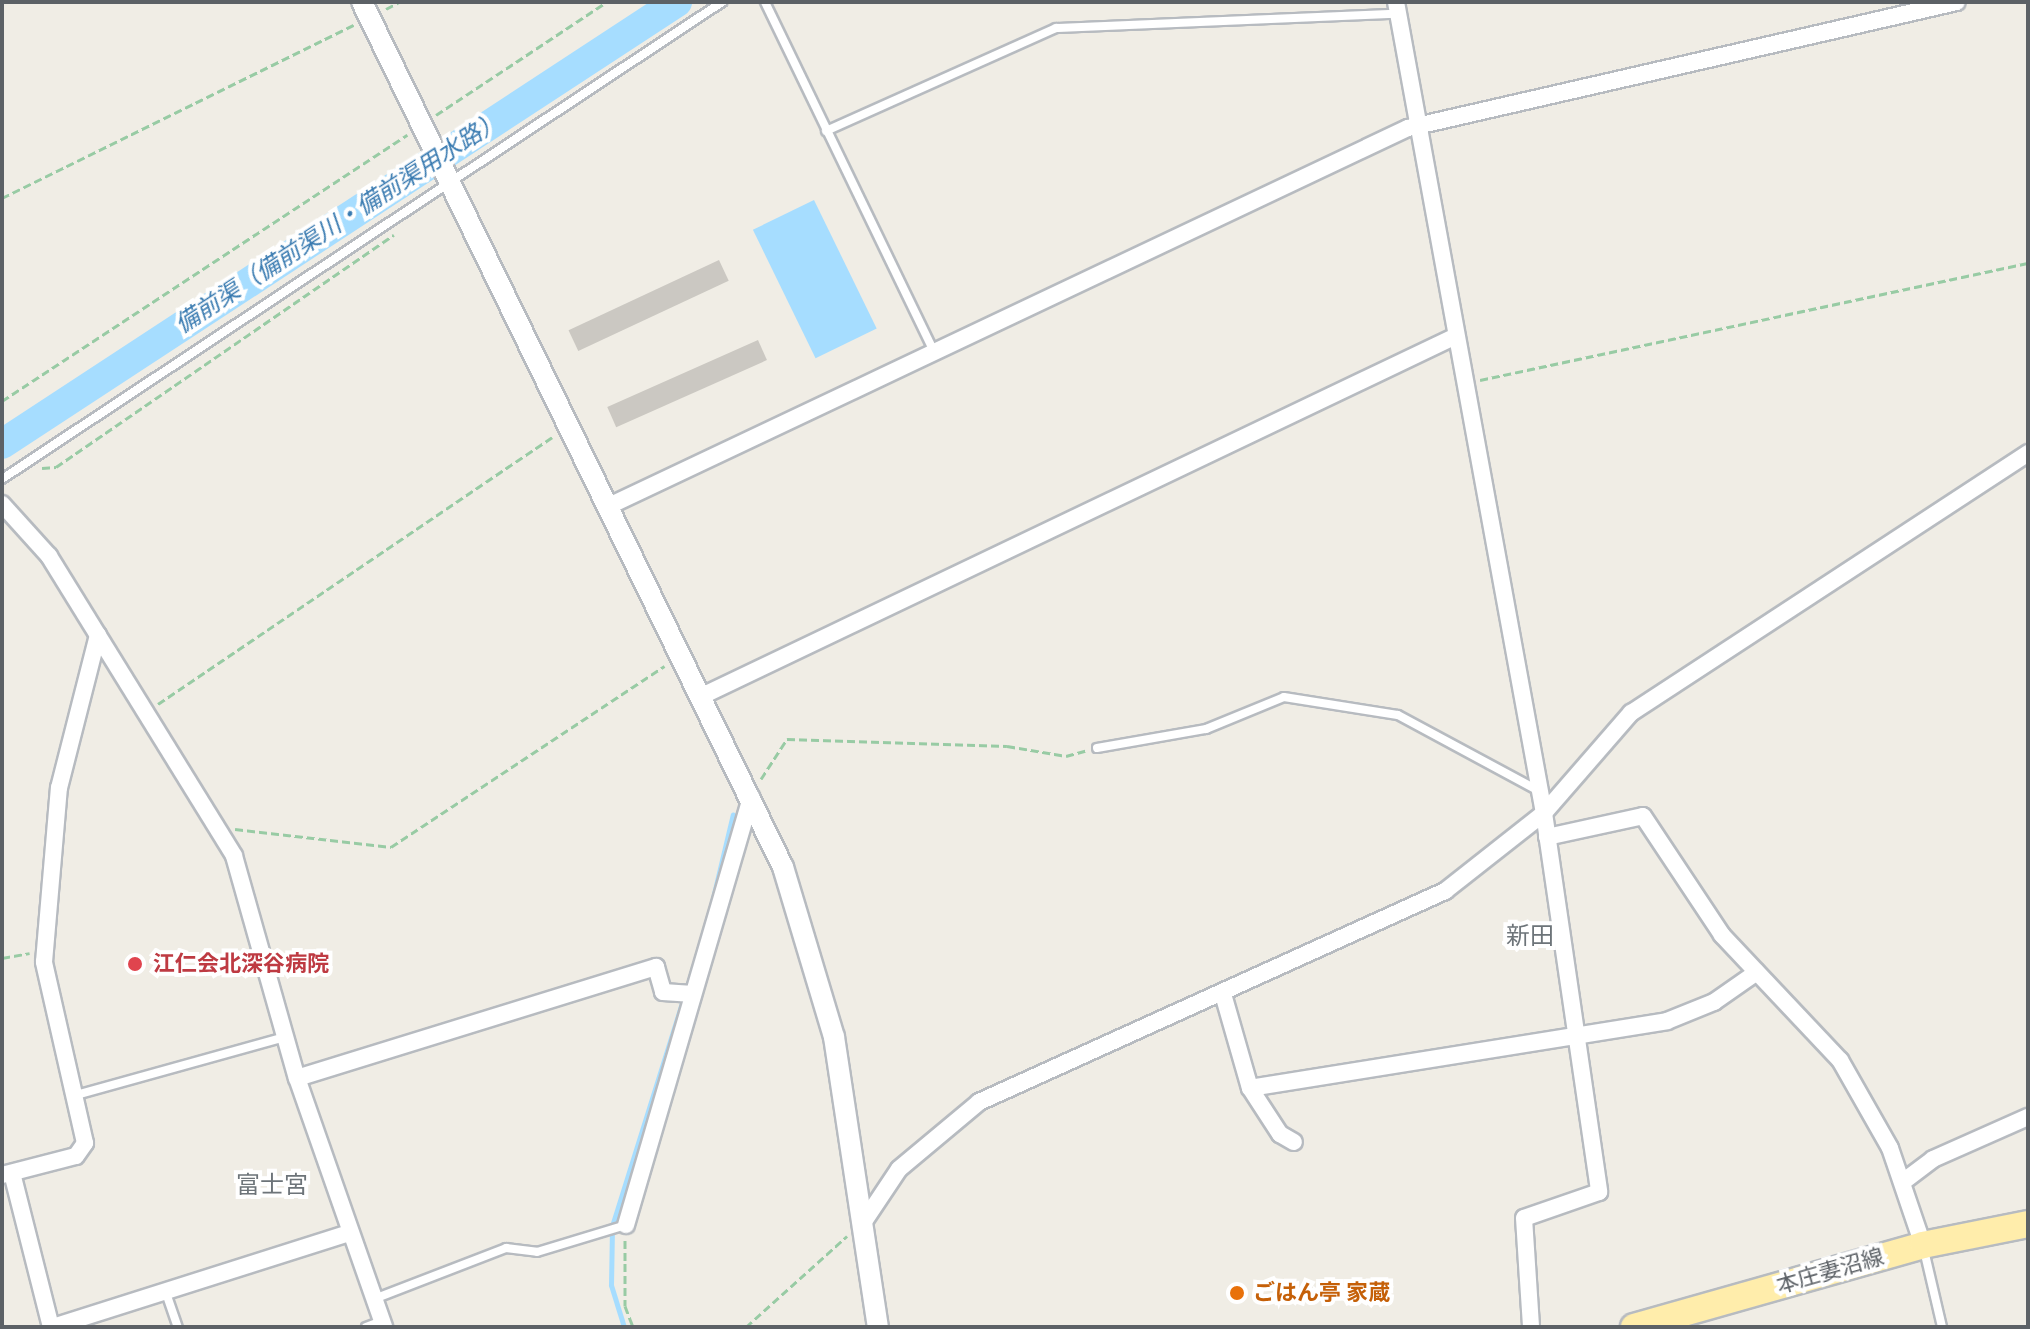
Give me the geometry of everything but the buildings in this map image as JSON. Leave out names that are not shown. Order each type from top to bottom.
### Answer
[{"type":"main road","name":"本庄妻沼線","points":[[1634,1327],[1923,1245],[2028,1224]]},
{"type":"street","points":[[611,505],[1417,125],[1957,2]]},
{"type":"street","points":[[1396,8],[1544,813],[1599,1192],[1524,1218],[1531,1327]]},
{"type":"street","points":[[365,9],[752,794],[810,939],[848,1108],[878,1327]]},
{"type":"street","points":[[704,695],[1456,336]]},
{"type":"street","points":[[865,1220],[899,1169],[979,1102],[1445,891],[1544,813],[1631,713],[2028,453]]},
{"type":"street","points":[[2,504],[49,556],[234,856],[297,1078],[347,1234],[374,1299],[377,1325]]},
{"type":"street","points":[[98,635],[59,788],[45,951],[85,1143],[76,1156],[7,1174],[52,1327],[347,1234]]},
{"type":"street","points":[[626,1225],[752,794]]},
{"type":"street","points":[[1547,837],[1643,816],[1722,935],[1840,1060],[1904,1181],[1923,1245]]},
{"type":"street","points":[[297,1078],[656,967],[663,992],[693,994]]},
{"type":"street","points":[[1250,1088],[1578,1039],[1667,1021],[1714,1002],[1757,972]]},
{"type":"street","points":[[1223,994],[1250,1088],[1280,1134],[1294,1142]]},
{"type":"street","points":[[1904,1181],[1933,1159],[2028,1117]]},
{"type":"lane","points":[[2,479],[722,2]]},
{"type":"lane","points":[[765,2],[935,353]]},
{"type":"lane","points":[[826,131],[1056,28],[1396,8]]},
{"type":"lane","points":[[1097,748],[1206,729],[1284,697],[1398,715],[1540,791]]},
{"type":"lane","points":[[76,1095],[285,1037]]},
{"type":"lane","points":[[374,1299],[506,1248],[537,1252],[626,1225]]},
{"type":"lane","points":[[1923,1245],[1942,1327]]},
{"type":"lane","points":[[165,1290],[178,1327]]},
{"type":"path","points":[[2,401],[425,132],[607,2]]},
{"type":"path","points":[[2,198],[365,9]]},
{"type":"path","points":[[11,473],[56,467],[387,243],[411,208]]},
{"type":"path","points":[[1465,383],[2028,263]]},
{"type":"path","points":[[146,712],[571,423]]},
{"type":"path","points":[[216,826],[391,847],[684,653]]},
{"type":"path","points":[[752,794],[787,739],[1007,746],[1066,756],[1097,748]]},
{"type":"path","points":[[2,958],[45,951]]},
{"type":"path","points":[[746,1327],[865,1220]]},
{"type":"path","points":[[626,1225],[625,1306],[633,1327]]},
{"type":"water","points":[[814,200],[877,329],[816,358],[753,230]]},
{"type":"waterway","name":"備前渠（備前渠川・備前渠用水路）","points":[[2,444],[677,2]]},
{"type":"waterway","points":[[712,902],[733,814]]},
{"type":"waterway","points":[[624,1327],[611,1285],[612,1226],[703,935]]},
{"type":"place","name":"江仁会北深谷病院","points":[[135,964]]},
{"type":"place","name":"ごはん亭 家蔵","points":[[1237,1293]]},
{"type":"district","name":"新田","points":[[1530,937]]},
{"type":"district","name":"富士宮","points":[[272,1186]]}]
